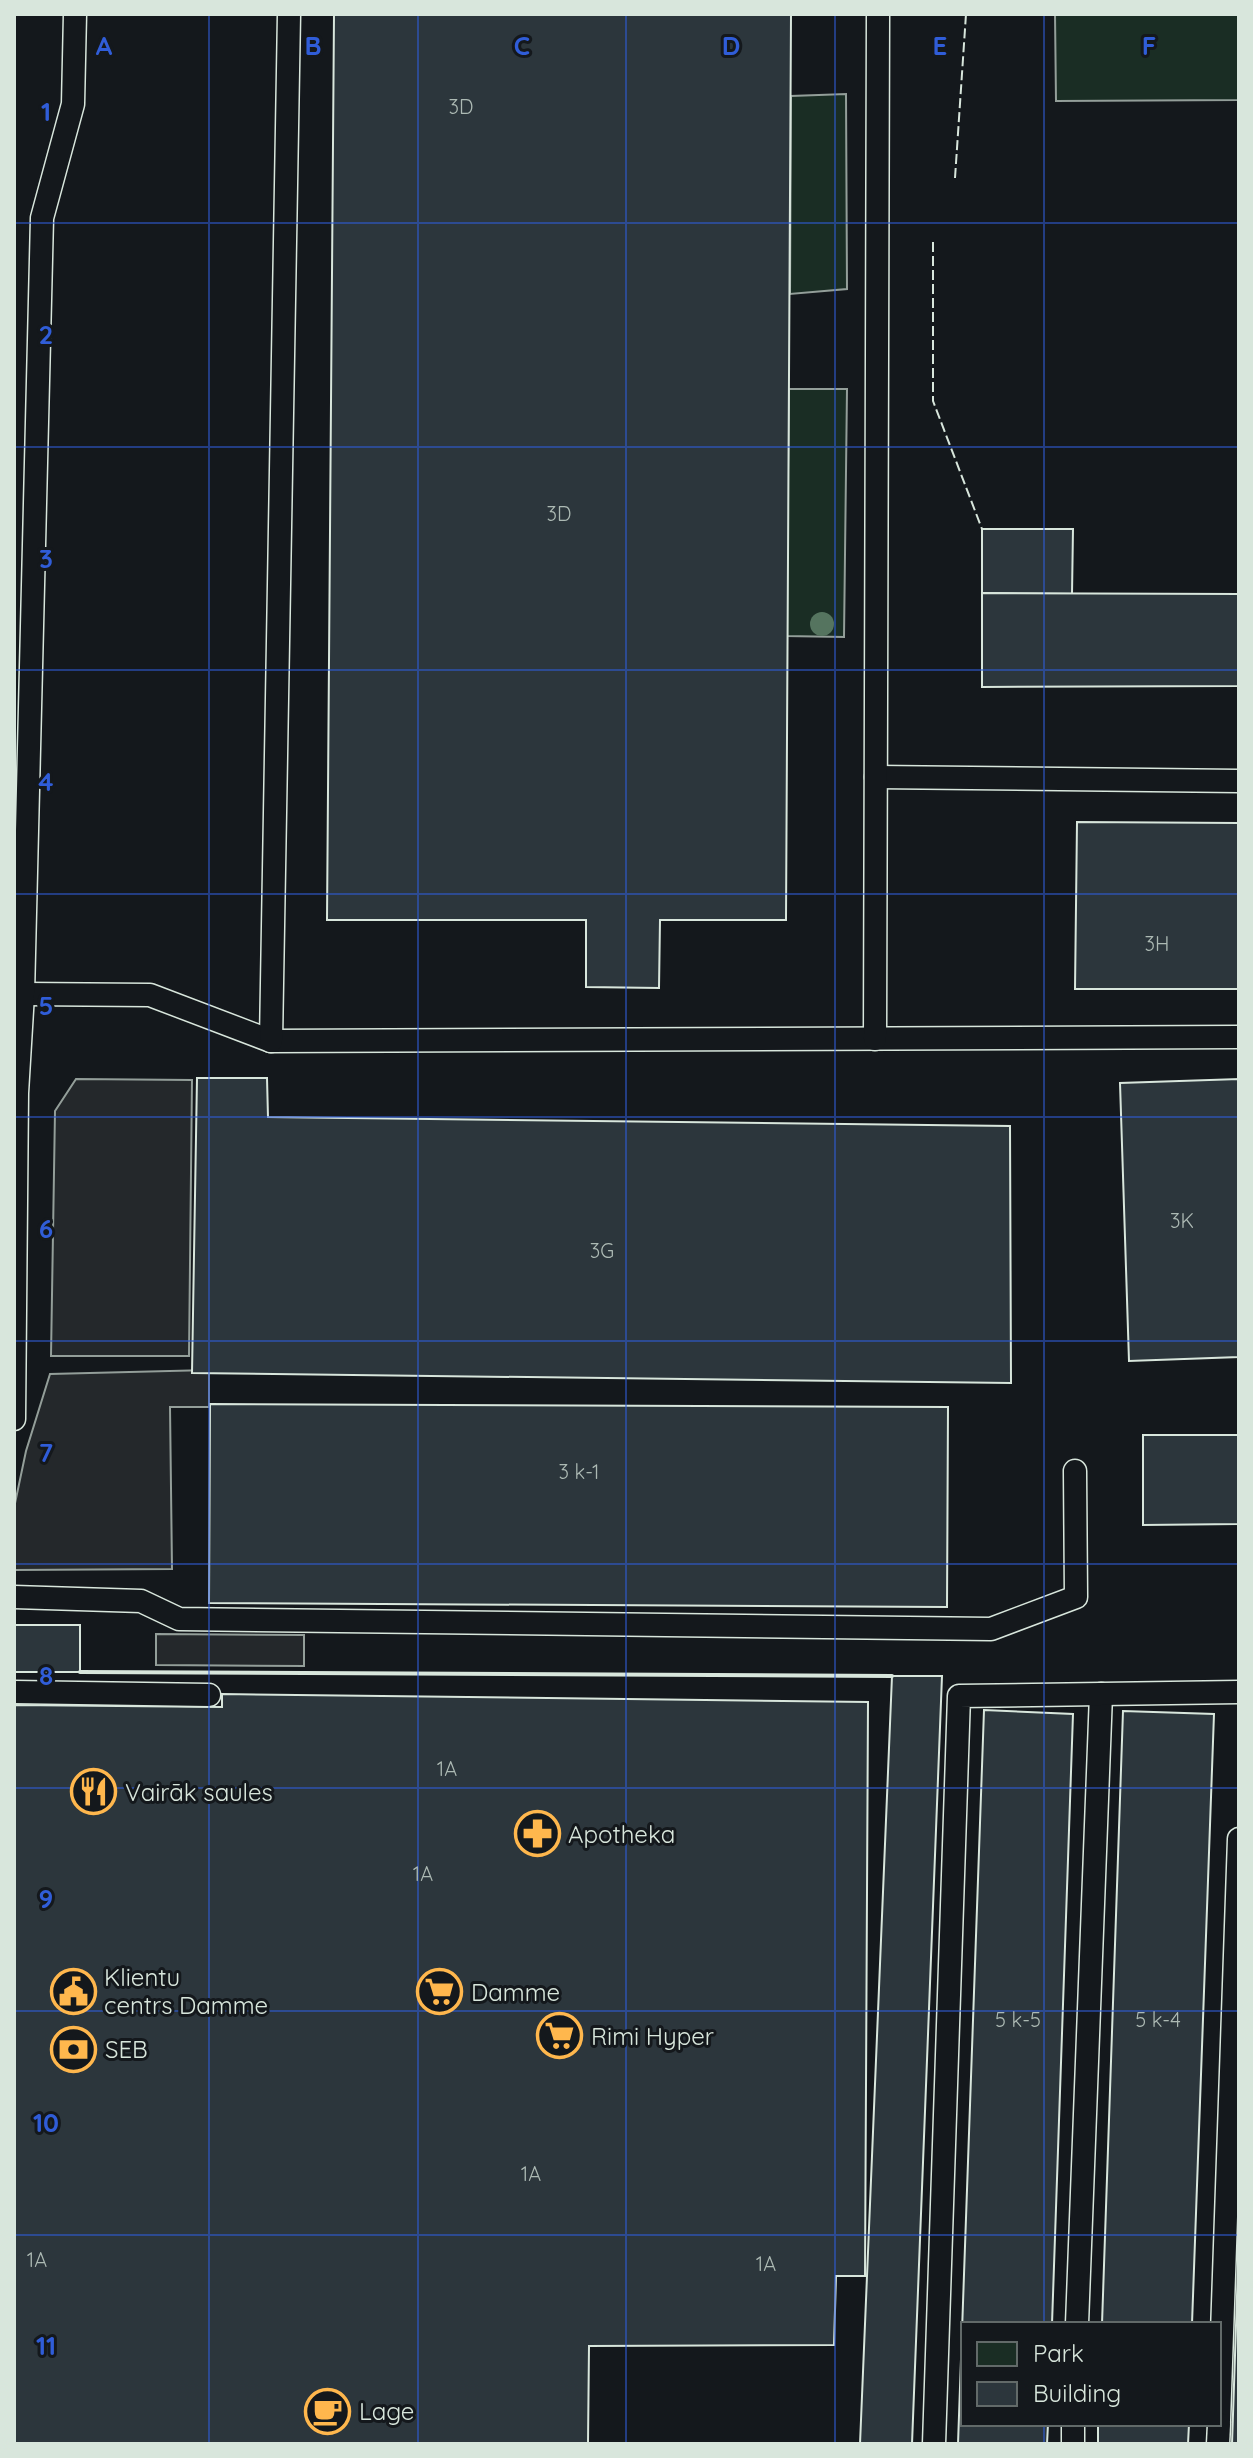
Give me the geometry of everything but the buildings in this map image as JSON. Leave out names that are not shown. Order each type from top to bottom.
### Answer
[{"type":"lane","points":[[14,1419],[17,1093],[23,994],[42,218],[73,104],[75,14]]},
{"type":"lane","points":[[271,1041],[289,14]]},
{"type":"lane","points":[[875,1039],[878,14]]},
{"type":"lane","points":[[876,777],[1239,781]]},
{"type":"lane","points":[[23,994],[150,995],[271,1041],[1239,1037]]},
{"type":"lane","points":[[14,1597],[141,1601],[179,1619],[991,1629],[1076,1597],[1075,1471]]},
{"type":"lane","points":[[14,1692],[209,1695]]},
{"type":"lane","points":[[934,2444],[959,1696],[1239,1692]]},
{"type":"lane","points":[[1077,2322],[1101,1694]]},
{"type":"lane","points":[[1221,2364],[1239,1839]]},
{"type":"green space","points":[[1055,14],[1239,14],[1239,100],[1056,101]]},
{"type":"green space","points":[[846,94],[847,289],[790,294],[791,96]]},
{"type":"green space","points":[[789,389],[847,389],[844,637],[786,636]]},
{"type":"shaded area","points":[[76,1079],[192,1080],[189,1356],[51,1356],[55,1111]]},
{"type":"shaded area","points":[[209,1370],[209,1407],[170,1407],[172,1569],[14,1570],[14,1508],[26,1451],[50,1374]]},
{"type":"shaded area","points":[[156,1634],[304,1635],[304,1666],[156,1665]]},
{"type":"fence","points":[[955,178],[966,14]]},
{"type":"fence","points":[[933,242],[933,401],[982,529]]},
{"type":"wall","points":[[80,1672],[892,1676]]},
{"type":"place","name":"Vairāk saules","points":[[94,1792]]},
{"type":"place","name":"Apotheka","points":[[537,1834]]},
{"type":"place","name":"Klientu centrs Damme","points":[[73,1991]]},
{"type":"place","name":"Damme","points":[[440,1992]]},
{"type":"place","name":"Rimi Hyper","points":[[560,2036]]},
{"type":"place","name":"SEB","points":[[74,2049]]},
{"type":"place","name":"Lage","points":[[328,2411]]}]
